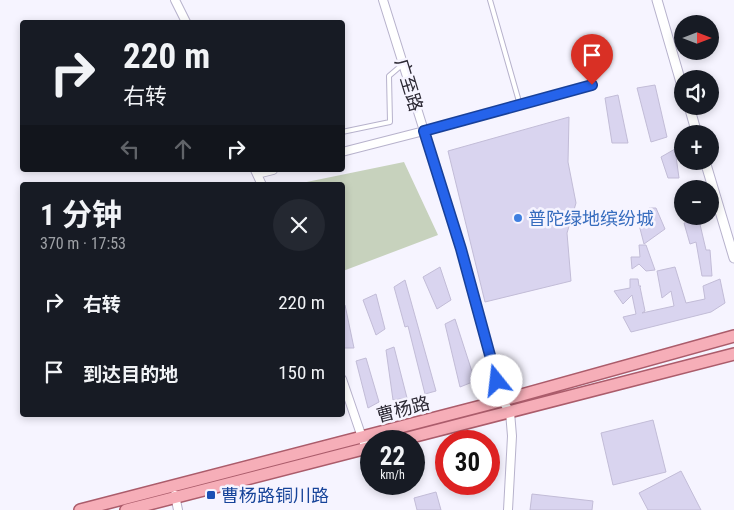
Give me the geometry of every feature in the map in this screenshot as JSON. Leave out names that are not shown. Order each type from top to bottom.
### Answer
[{"type":"main road","name":"曹杨路","points":[[412,430],[502,400],[734,336]]},
{"type":"main road","name":"曹杨路","points":[[425,434],[734,354]]},
{"type":"main road","name":"曹杨路","points":[[80,510],[174,492],[360,447]]},
{"type":"main road","name":"曹杨路","points":[[126,510],[174,492]]},
{"type":"street","points":[[175,0],[185,20]]},
{"type":"street","name":"广至路","points":[[383,0],[461,249],[502,400],[510,412]]},
{"type":"street","points":[[657,0],[677,70]]},
{"type":"street","points":[[345,151],[424,131]]},
{"type":"street","points":[[708,170],[734,258]]},
{"type":"street","points":[[345,387],[361,430]]},
{"type":"street","points":[[508,510],[512,436],[510,412]]},
{"type":"street","points":[[174,492],[178,510]]},
{"type":"lane","points":[[490,0],[520,105]]},
{"type":"lane","points":[[345,131],[390,122],[389,76],[403,64]]},
{"type":"lane","points":[[424,131],[592,85]]},
{"type":"green space","points":[[404,162],[438,235],[345,270],[345,182],[307,182]]},
{"type":"building","points":[[655,85],[667,137],[651,142],[637,88]]},
{"type":"building","points":[[618,95],[628,143],[612,143],[605,98]]},
{"type":"building","name":"普陀绿地缤纷城","points":[[569,117],[568,162],[576,203],[567,233],[571,281],[485,302],[448,151]]},
{"type":"building","points":[[674,150],[674,170],[678,170],[679,178],[668,178],[661,157]]},
{"type":"building","points":[[649,208],[656,208],[665,229],[644,244],[637,217],[649,217]]},
{"type":"building","points":[[685,225],[700,225],[706,250],[710,250],[712,276],[702,276],[696,242],[690,244]]},
{"type":"building","points":[[639,245],[646,245],[655,270],[646,271],[639,264],[632,269],[631,257],[640,257]]},
{"type":"building","points":[[440,267],[451,300],[437,309],[423,277]]},
{"type":"building","points":[[675,267],[686,303],[705,299],[703,286],[720,279],[725,303],[711,312],[631,332],[623,317],[636,314],[632,295],[623,304],[614,291],[630,288],[630,279],[638,279],[645,311],[642,313],[674,306],[671,291],[662,298],[657,271]]},
{"type":"building","points":[[405,280],[436,391],[425,394],[408,326],[405,327],[394,287]]},
{"type":"building","points":[[376,294],[385,329],[376,335],[363,300]]},
{"type":"building","points":[[345,305],[354,348],[345,348]]},
{"type":"building","points":[[455,319],[475,381],[460,387],[445,324]]},
{"type":"building","points":[[394,347],[407,398],[393,400],[386,350]]},
{"type":"building","points":[[366,358],[379,402],[368,408],[356,361]]},
{"type":"building","points":[[653,420],[666,472],[613,485],[601,433]]},
{"type":"building","points":[[681,471],[701,510],[648,510],[639,493]]},
{"type":"building","points":[[435,492],[441,510],[417,510],[414,498]]},
{"type":"building","points":[[532,494],[593,501],[592,510],[530,510]]},
{"type":"place","name":"普陀绿地缤纷城","points":[[518,218]]},
{"type":"place","name":"曹杨路铜川路","points":[[211,495]]},
{"type":"route","points":[[497,381],[461,249],[424,131],[592,85]]}]
